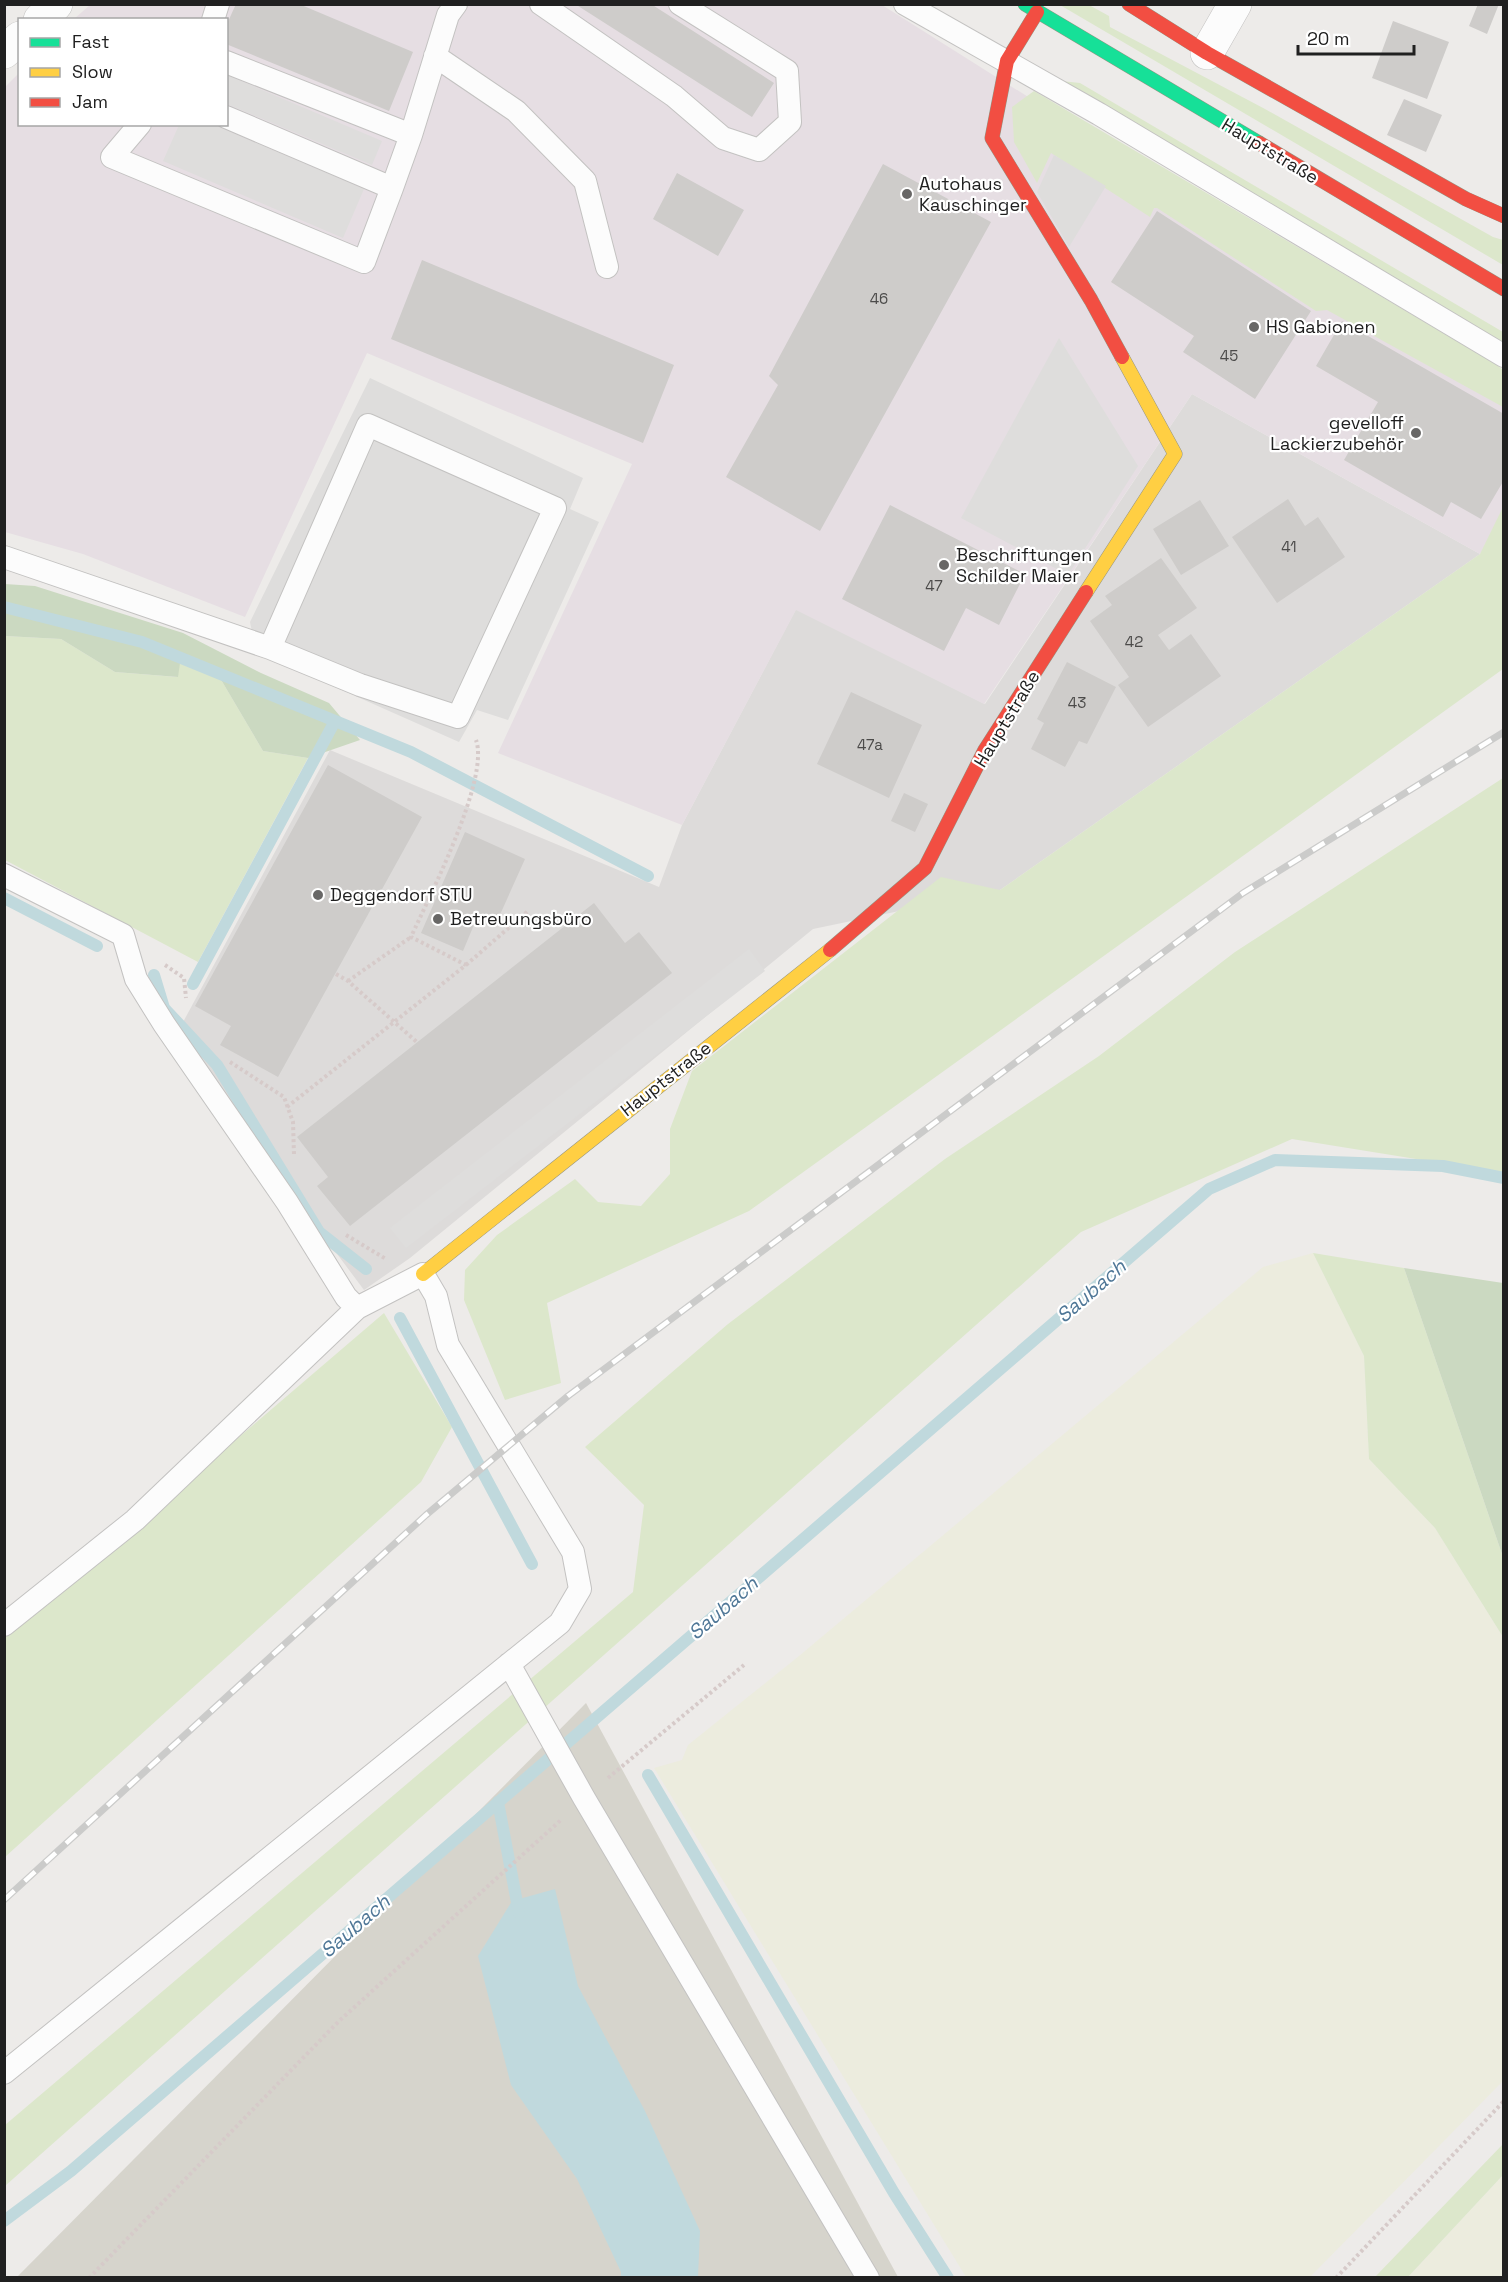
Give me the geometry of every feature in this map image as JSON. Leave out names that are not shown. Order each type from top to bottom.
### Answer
[{"type":"street","points":[[42,18],[56,4]]},
{"type":"street","name":"Hauptstraße","points":[[1025,4],[1503,290]]},
{"type":"street","points":[[1129,4],[1207,53],[1466,199],[1503,216]]},
{"type":"street","points":[[1207,53],[1235,4]]},
{"type":"street","name":"Hauptstraße","points":[[423,1274],[842,940],[925,868],[985,750],[1175,454],[1091,300],[992,138],[1007,61],[1037,12]]},
{"type":"street","points":[[4,52],[18,40]]},
{"type":"lane","points":[[138,126],[112,157],[364,262],[411,135],[448,15],[456,4]]},
{"type":"lane","points":[[541,4],[674,96],[723,138],[759,150],[790,122],[787,71],[680,4]]},
{"type":"lane","points":[[905,4],[1007,61],[1503,356]]},
{"type":"lane","points":[[435,56],[516,111],[585,181],[607,267]]},
{"type":"lane","points":[[228,63],[411,135]]},
{"type":"lane","points":[[228,118],[392,188]]},
{"type":"lane","points":[[4,557],[270,648],[360,685],[458,717],[555,508],[463,470],[368,425],[270,648]]},
{"type":"lane","points":[[4,875],[123,935],[136,979],[164,1024],[255,1154],[345,1297],[357,1308]]},
{"type":"lane","points":[[4,1625],[135,1520],[357,1308],[423,1274],[436,1296],[448,1345],[573,1552],[580,1588],[560,1623],[4,2073]]},
{"type":"lane","points":[[509,1664],[584,1798],[868,2277]]},
{"type":"path","points":[[348,981],[411,937],[465,818],[477,762]]},
{"type":"path","points":[[288,1107],[397,1022],[528,911]]},
{"type":"path","points":[[123,935],[184,978],[186,1001]]},
{"type":"path","points":[[411,937],[466,965]]},
{"type":"path","points":[[336,974],[348,981],[397,1022],[418,1043]]},
{"type":"path","points":[[228,1060],[284,1096],[293,1122],[294,1166]]},
{"type":"path","points":[[339,1226],[346,1235],[391,1262],[423,1274]]},
{"type":"path","points":[[89,2277],[338,2022],[584,1798],[744,1665]]},
{"type":"path","points":[[1336,2277],[1503,2101]]},
{"type":"shaded area","points":[[90,5],[882,5],[1503,396],[1503,519],[1480,554],[1192,394],[984,704],[796,610],[682,825],[498,753],[632,464],[367,353],[245,617],[83,554],[5,532],[5,87],[18,74],[18,126],[228,126],[228,18],[75,18]]},
{"type":"shaded area","points":[[228,75],[382,141],[372,165],[228,104]]},
{"type":"shaded area","points":[[179,126],[216,126],[364,189],[343,238],[163,161]]},
{"type":"shaded area","points":[[1054,155],[1106,186],[1069,247],[1037,192]]},
{"type":"shaded area","points":[[1059,338],[1138,466],[1068,575],[961,518]]},
{"type":"shaded area","points":[[370,378],[583,478],[570,509],[599,522],[508,720],[477,710],[459,742],[256,652],[250,622]]},
{"type":"shaded area","points":[[1192,394],[1480,554],[1000,890],[813,929],[410,1258],[364,1290],[175,1037],[330,750],[659,887],[682,825],[796,609],[985,704]]},
{"type":"shaded area","points":[[749,949],[765,971],[406,1248],[390,1228]]},
{"type":"shaded area","points":[[1313,1253],[1364,1356],[1369,1459],[1435,1528],[1503,1637],[1503,2081],[1310,2277],[966,2277],[654,1768],[682,1760],[688,1745],[799,1656],[1263,1267]]},
{"type":"shaded area","points":[[586,1703],[898,2277],[16,2278]]},
{"type":"shaded area","points":[[1503,2175],[1503,2277],[1408,2277]]},
{"type":"green space","points":[[1060,5],[1089,5],[1109,16],[1110,27],[1265,109],[1493,237],[1503,240],[1503,265]]},
{"type":"green space","points":[[1061,81],[1080,83],[1503,332],[1503,343]]},
{"type":"green space","points":[[1034,91],[1497,365],[1503,370],[1503,407],[1327,310],[1316,311],[1157,208],[1154,208],[1150,217],[1051,153],[1037,183],[1014,142],[1012,107]]},
{"type":"green space","points":[[1503,507],[1503,669],[749,1211],[547,1303],[561,1383],[505,1400],[464,1300],[465,1270],[497,1235],[575,1179],[598,1202],[641,1206],[670,1174],[670,1129],[692,1071],[941,877],[1000,890],[1480,554]]},
{"type":"green space","points":[[5,584],[35,586],[183,633],[261,673],[329,703],[360,740],[308,758],[263,751],[220,678],[180,663],[178,677],[115,672],[61,639],[5,636]]},
{"type":"green space","points":[[4,636],[61,639],[115,672],[177,677],[179,663],[220,678],[263,751],[308,758],[198,962],[5,860]]},
{"type":"green space","points":[[1503,778],[1503,1173],[1292,1139],[1081,1232],[5,2186],[5,2125],[633,1592],[644,1505],[585,1447],[728,1324],[945,1159],[1099,1056],[1235,952]]},
{"type":"green space","points":[[1313,1253],[1404,1268],[1503,1557],[1503,1637],[1435,1528],[1369,1459],[1364,1356]]},
{"type":"green space","points":[[1404,1268],[1503,1283],[1503,1557]]},
{"type":"green space","points":[[384,1313],[452,1427],[421,1482],[5,1857],[4,1638]]},
{"type":"green space","points":[[1503,2144],[1503,2175],[1408,2277],[1375,2277]]},
{"type":"water","points":[[555,1889],[578,1986],[645,2111],[700,2231],[698,2277],[621,2277],[621,2272],[577,2179],[511,2085],[478,1956],[512,1901]]},
{"type":"building","points":[[236,4],[299,4],[413,52],[389,111],[228,45],[228,22]]},
{"type":"building","points":[[575,4],[651,4],[774,83],[752,117]]},
{"type":"building","points":[[1478,4],[1499,4],[1487,34],[1469,26]]},
{"type":"building","points":[[1393,21],[1449,42],[1427,99],[1372,78]]},
{"type":"building","points":[[1404,99],[1442,115],[1426,152],[1387,135]]},
{"type":"building","points":[[883,164],[991,222],[820,531],[726,477],[778,385],[769,376]]},
{"type":"building","points":[[677,173],[744,210],[718,256],[653,219]]},
{"type":"building","points":[[1157,211],[1311,311],[1255,399],[1183,352],[1194,336],[1111,282]]},
{"type":"building","points":[[422,260],[674,365],[643,443],[391,339]]},
{"type":"building","points":[[1342,321],[1504,414],[1504,480],[1481,519],[1451,502],[1443,517],[1344,460],[1378,402],[1316,366]]},
{"type":"building","points":[[1288,499],[1305,526],[1318,517],[1345,557],[1277,603],[1232,537]]},
{"type":"building","points":[[1200,500],[1229,546],[1181,575],[1153,529]]},
{"type":"building","points":[[890,505],[1025,574],[999,625],[966,608],[944,651],[842,599]]},
{"type":"building","points":[[1161,558],[1197,608],[1158,635],[1169,650],[1191,634],[1221,676],[1148,727],[1118,685],[1129,677],[1090,621],[1112,605],[1105,596]]},
{"type":"building","points":[[1067,662],[1116,687],[1087,744],[1079,741],[1065,767],[1031,749],[1044,723],[1037,719]]},
{"type":"building","points":[[851,692],[922,725],[889,798],[817,764]]},
{"type":"building","name":"Deggendorf STU","points":[[328,765],[422,817],[278,1077],[220,1045],[231,1026],[195,1006]]},
{"type":"building","points":[[904,793],[928,804],[915,832],[891,821]]},
{"type":"building","points":[[465,832],[525,859],[494,928],[476,920],[463,951],[421,933]]},
{"type":"building","points":[[594,903],[625,943],[639,932],[672,973],[350,1226],[317,1186],[328,1177],[297,1137]]},
{"type":"waterway","points":[[4,607],[142,642],[411,752],[648,876]]},
{"type":"waterway","points":[[193,984],[335,721]]},
{"type":"waterway","points":[[4,898],[97,946]]},
{"type":"waterway","points":[[154,975],[164,1008],[217,1065],[319,1232],[366,1269]]},
{"type":"waterway","name":"Saubach","points":[[4,2221],[71,2171],[1209,1189],[1275,1160],[1443,1166],[1504,1178]]},
{"type":"waterway","points":[[400,1318],[532,1564]]},
{"type":"waterway","points":[[648,1775],[894,2193],[948,2278]]},
{"type":"waterway","points":[[498,1802],[519,1913]]},
{"type":"railway","points":[[4,1900],[426,1515],[568,1396],[1243,893],[1504,732]]},
{"type":"traffic: fast","points":[[1025,4],[1259,143]]},
{"type":"traffic: slow","points":[[1086,592],[1175,454],[1122,357]]},
{"type":"traffic: slow","points":[[423,1274],[830,950]]},
{"type":"traffic: jam","points":[[1129,4],[1207,53],[1466,199],[1504,216]]},
{"type":"traffic: jam","points":[[1037,12],[1007,61],[992,138],[1091,300],[1122,357]]},
{"type":"traffic: jam","points":[[1259,143],[1504,289]]},
{"type":"traffic: jam","points":[[830,950],[925,868],[985,750],[1086,592]]},
{"type":"place","name":"Autohaus Kauschinger","points":[[907,194]]},
{"type":"place","name":"HS Gabionen","points":[[1254,327]]},
{"type":"place","name":"gevelloff Lackierzubehör","points":[[1416,433]]},
{"type":"place","name":"Beschriftungen Schilder Maier","points":[[944,565]]},
{"type":"place","name":"Deggendorf STU","points":[[318,895]]},
{"type":"place","name":"Betreuungsbüro","points":[[438,919]]}]
